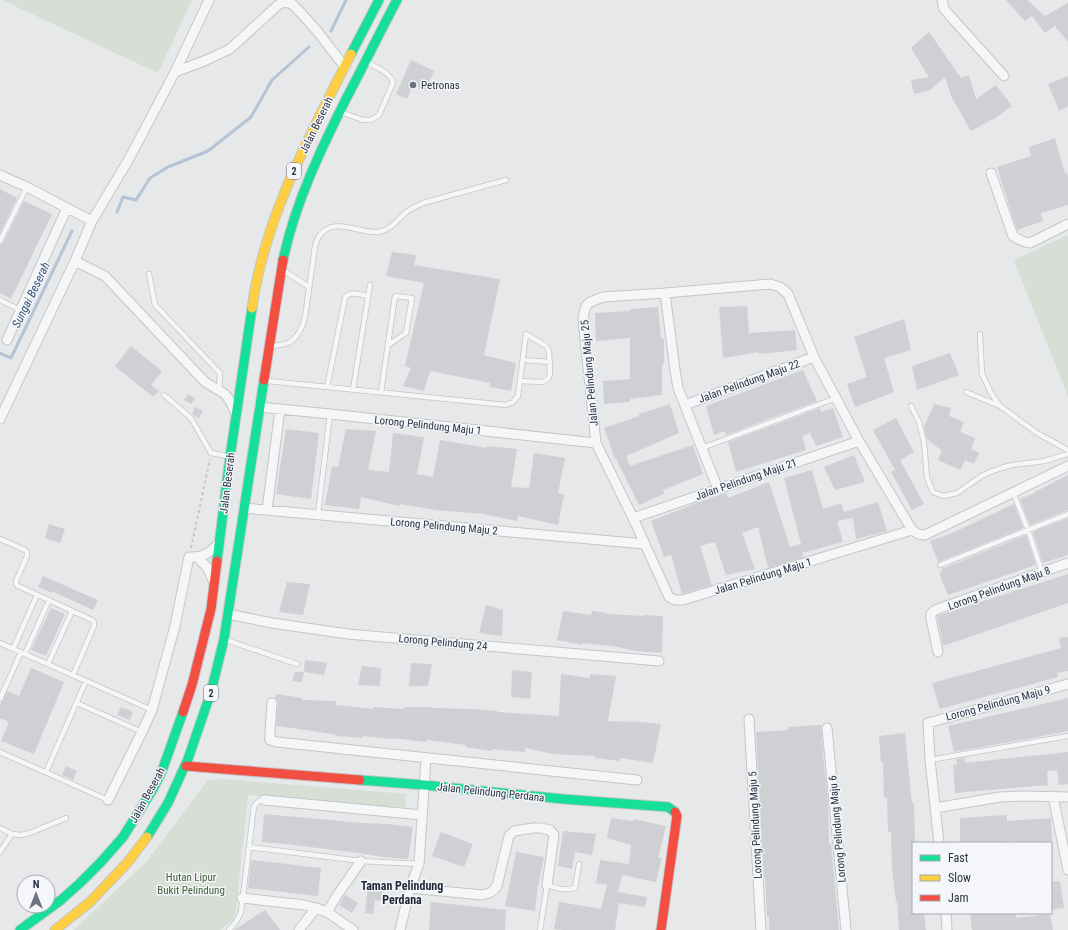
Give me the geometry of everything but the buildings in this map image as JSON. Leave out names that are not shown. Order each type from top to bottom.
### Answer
[{"type":"main road","name":"Jalan Beserah","points":[[20,930],[61,900],[80,883],[123,837],[153,789],[169,753],[192,685],[211,609],[236,417],[253,379],[245,355],[252,305],[262,262],[278,207],[312,130],[379,0]]},
{"type":"main road","name":"Jalan Beserah","points":[[269,346],[287,240],[305,189],[322,145],[397,0]]},
{"type":"main road","name":"2","points":[[260,407],[253,379],[269,346]]},
{"type":"main road","name":"Jalan Beserah","points":[[55,930],[90,902],[128,862],[150,832],[168,803],[186,766],[211,692],[224,639],[260,407]]},
{"type":"main road","name":"Jalan Pelindung Perdana","points":[[186,766],[424,785],[668,807],[672,809],[677,816],[661,930]]},
{"type":"street","points":[[0,419],[92,221],[130,157],[175,72],[209,0]]},
{"type":"street","points":[[942,0],[944,9],[1004,76]]},
{"type":"street","points":[[175,72],[230,49],[278,5],[284,2],[292,4],[345,67]]},
{"type":"street","points":[[991,173],[1013,236],[1024,242],[1030,243],[1068,224]]},
{"type":"street","points":[[0,175],[27,187],[92,221]]},
{"type":"street","points":[[7,340],[67,208]]},
{"type":"street","points":[[74,261],[105,276],[205,382],[227,389]]},
{"type":"street","name":"Jalan Pelindung Maju 25","points":[[645,544],[596,443],[583,320],[586,306],[590,302],[603,297],[770,284],[780,287],[788,294],[814,357]]},
{"type":"street","points":[[665,293],[678,388],[718,489]]},
{"type":"street","points":[[227,389],[236,379],[245,355]]},
{"type":"street","points":[[814,357],[859,441],[912,530],[918,534],[925,535],[1068,466]]},
{"type":"street","name":"Jalan Pelindung Maju 22","points":[[685,404],[814,357]]},
{"type":"street","points":[[227,389],[236,417]]},
{"type":"street","name":"Lorong Pelindung Maju 1","points":[[260,407],[596,443]]},
{"type":"street","points":[[267,510],[280,409]]},
{"type":"street","name":"Jalan Pelindung Maju 21","points":[[633,518],[859,441]]},
{"type":"street","name":"Lorong Pelindung Maju 2","points":[[244,508],[645,544]]},
{"type":"street","name":"Jalan Pelindung Maju 1","points":[[645,544],[669,597],[675,600],[683,600],[912,530]]},
{"type":"street","points":[[108,800],[152,710],[194,558],[211,550],[220,540]]},
{"type":"street","points":[[194,558],[207,567],[215,585]]},
{"type":"street","name":"Lorong Pelindung Maju 8","points":[[938,652],[931,619],[931,614],[935,610],[1068,563]]},
{"type":"street","name":"Lorong Pelindung 24","points":[[228,614],[272,623],[348,634],[659,661]]},
{"type":"street","name":"Lorong Pelindung Maju 9","points":[[930,760],[928,723],[1068,684]]},
{"type":"street","points":[[272,703],[270,740],[277,742],[637,780]]},
{"type":"street","name":"Lorong Pelindung Maju 5","points":[[749,719],[761,930]]},
{"type":"street","name":"Lorong Pelindung Maju 6","points":[[827,728],[846,930]]},
{"type":"street","points":[[400,930],[410,888],[419,864],[426,758]]},
{"type":"street","points":[[930,760],[939,842]]},
{"type":"street","points":[[1053,796],[1068,870]]},
{"type":"street","points":[[935,808],[1000,797],[1068,797]]},
{"type":"street","points":[[264,800],[422,815]]},
{"type":"street","points":[[410,888],[482,895],[489,894],[494,891],[497,886],[509,836],[514,832],[533,828],[550,830],[554,835],[547,885]]},
{"type":"street","points":[[327,912],[361,861]]},
{"type":"street","points":[[242,898],[304,905],[316,908],[327,912],[353,930]]},
{"type":"street","points":[[299,930],[316,908]]},
{"type":"street","points":[[946,914],[947,930]]},
{"type":"lane","points":[[340,112],[363,120],[371,120],[379,115],[393,83],[392,78],[366,61]]},
{"type":"lane","points":[[269,346],[287,344],[298,334],[305,318],[315,243],[321,233],[329,227],[341,226],[373,232],[384,230],[390,228],[412,208],[423,203],[506,180]]},
{"type":"lane","points":[[0,241],[27,187]]},
{"type":"lane","points":[[281,269],[309,287]]},
{"type":"lane","points":[[149,274],[155,305],[220,373],[227,389]]},
{"type":"lane","points":[[353,389],[370,285]]},
{"type":"lane","points":[[327,387],[346,295],[350,293],[368,296]]},
{"type":"lane","points":[[381,392],[395,296],[412,298],[406,333],[388,345]]},
{"type":"lane","points":[[0,300],[20,310]]},
{"type":"lane","points":[[253,379],[506,405],[513,402],[518,396],[526,334],[546,346],[549,351],[550,374],[548,379],[543,382],[520,381]]},
{"type":"lane","points":[[980,334],[982,374],[991,393],[1000,406]]},
{"type":"lane","points":[[522,360],[550,362]]},
{"type":"lane","points":[[966,392],[1000,406],[1037,433],[1068,450]]},
{"type":"lane","points":[[164,395],[191,418],[211,453],[230,457]]},
{"type":"lane","points":[[702,448],[836,398]]},
{"type":"lane","points":[[911,406],[919,422],[924,442],[927,478],[933,492],[943,496],[957,493],[983,475],[998,469],[1012,465],[1045,462],[1068,454]]},
{"type":"lane","points":[[318,514],[330,414]]},
{"type":"lane","points":[[1013,492],[1042,572]]},
{"type":"lane","points":[[940,565],[1068,514]]},
{"type":"lane","points":[[0,539],[27,552],[27,556],[16,580],[16,584],[18,586],[94,622],[94,626],[73,675]]},
{"type":"lane","points":[[14,649],[38,595]]},
{"type":"lane","points":[[0,699],[49,600]]},
{"type":"lane","points":[[48,664],[72,611]]},
{"type":"lane","points":[[224,639],[297,664]]},
{"type":"lane","points":[[0,643],[152,710]]},
{"type":"lane","points":[[46,772],[86,681]]},
{"type":"lane","points":[[76,703],[142,732]]},
{"type":"lane","points":[[930,760],[1068,736]]},
{"type":"lane","points":[[0,752],[108,800]]},
{"type":"lane","points":[[229,930],[235,924],[241,912],[254,806],[259,801],[264,800]]},
{"type":"lane","points":[[0,828],[12,834],[21,835],[30,833],[66,818]]},
{"type":"lane","points":[[0,852],[12,834]]},
{"type":"lane","points":[[249,847],[361,861],[419,864]]},
{"type":"lane","points":[[540,930],[547,885],[559,889],[569,890],[575,888],[579,864]]},
{"type":"path","points":[[194,558],[211,453]]},
{"type":"green space","points":[[2,0],[192,0],[158,73]]},
{"type":"green space","points":[[1068,235],[1068,397],[1014,260]]},
{"type":"green space","name":"Hutan Lipur Bukit Pelindung","points":[[222,779],[406,794],[405,808],[248,795],[235,919],[220,930],[74,930],[147,861],[208,780]]},
{"type":"waterway","name":"Sungai Beserah","points":[[331,31],[346,0]]},
{"type":"waterway","name":"Sungai Beserah","points":[[117,212],[123,197],[136,200],[150,178],[168,167],[208,151],[251,117],[272,80],[309,47]]},
{"type":"waterway","name":"Sungai Beserah","points":[[0,353],[11,358],[72,231]]},
{"type":"traffic: fast","points":[[351,54],[379,0]]},
{"type":"traffic: fast","points":[[283,260],[294,218],[318,156],[397,0]]},
{"type":"traffic: fast","points":[[217,561],[230,457],[252,308]]},
{"type":"traffic: fast","points":[[147,837],[168,803],[188,759],[211,692],[224,639],[264,380]]},
{"type":"traffic: fast","points":[[20,930],[61,900],[80,883],[123,837],[153,789],[162,771],[183,712]]},
{"type":"traffic: fast","points":[[360,780],[668,807],[675,812]]},
{"type":"traffic: slow","points":[[252,308],[258,275],[278,209],[320,114],[351,54]]},
{"type":"traffic: slow","points":[[55,930],[90,902],[128,862],[147,837]]},
{"type":"traffic: jam","points":[[264,380],[283,260]]},
{"type":"traffic: jam","points":[[183,712],[192,685],[211,609],[217,561]]},
{"type":"traffic: jam","points":[[186,766],[360,780]]},
{"type":"traffic: jam","points":[[661,930],[677,816],[675,812]]},
{"type":"place","name":"Petronas","points":[[413,85]]},
{"type":"district","name":"Taman Pelindung Perdana","points":[[402,893]]}]
